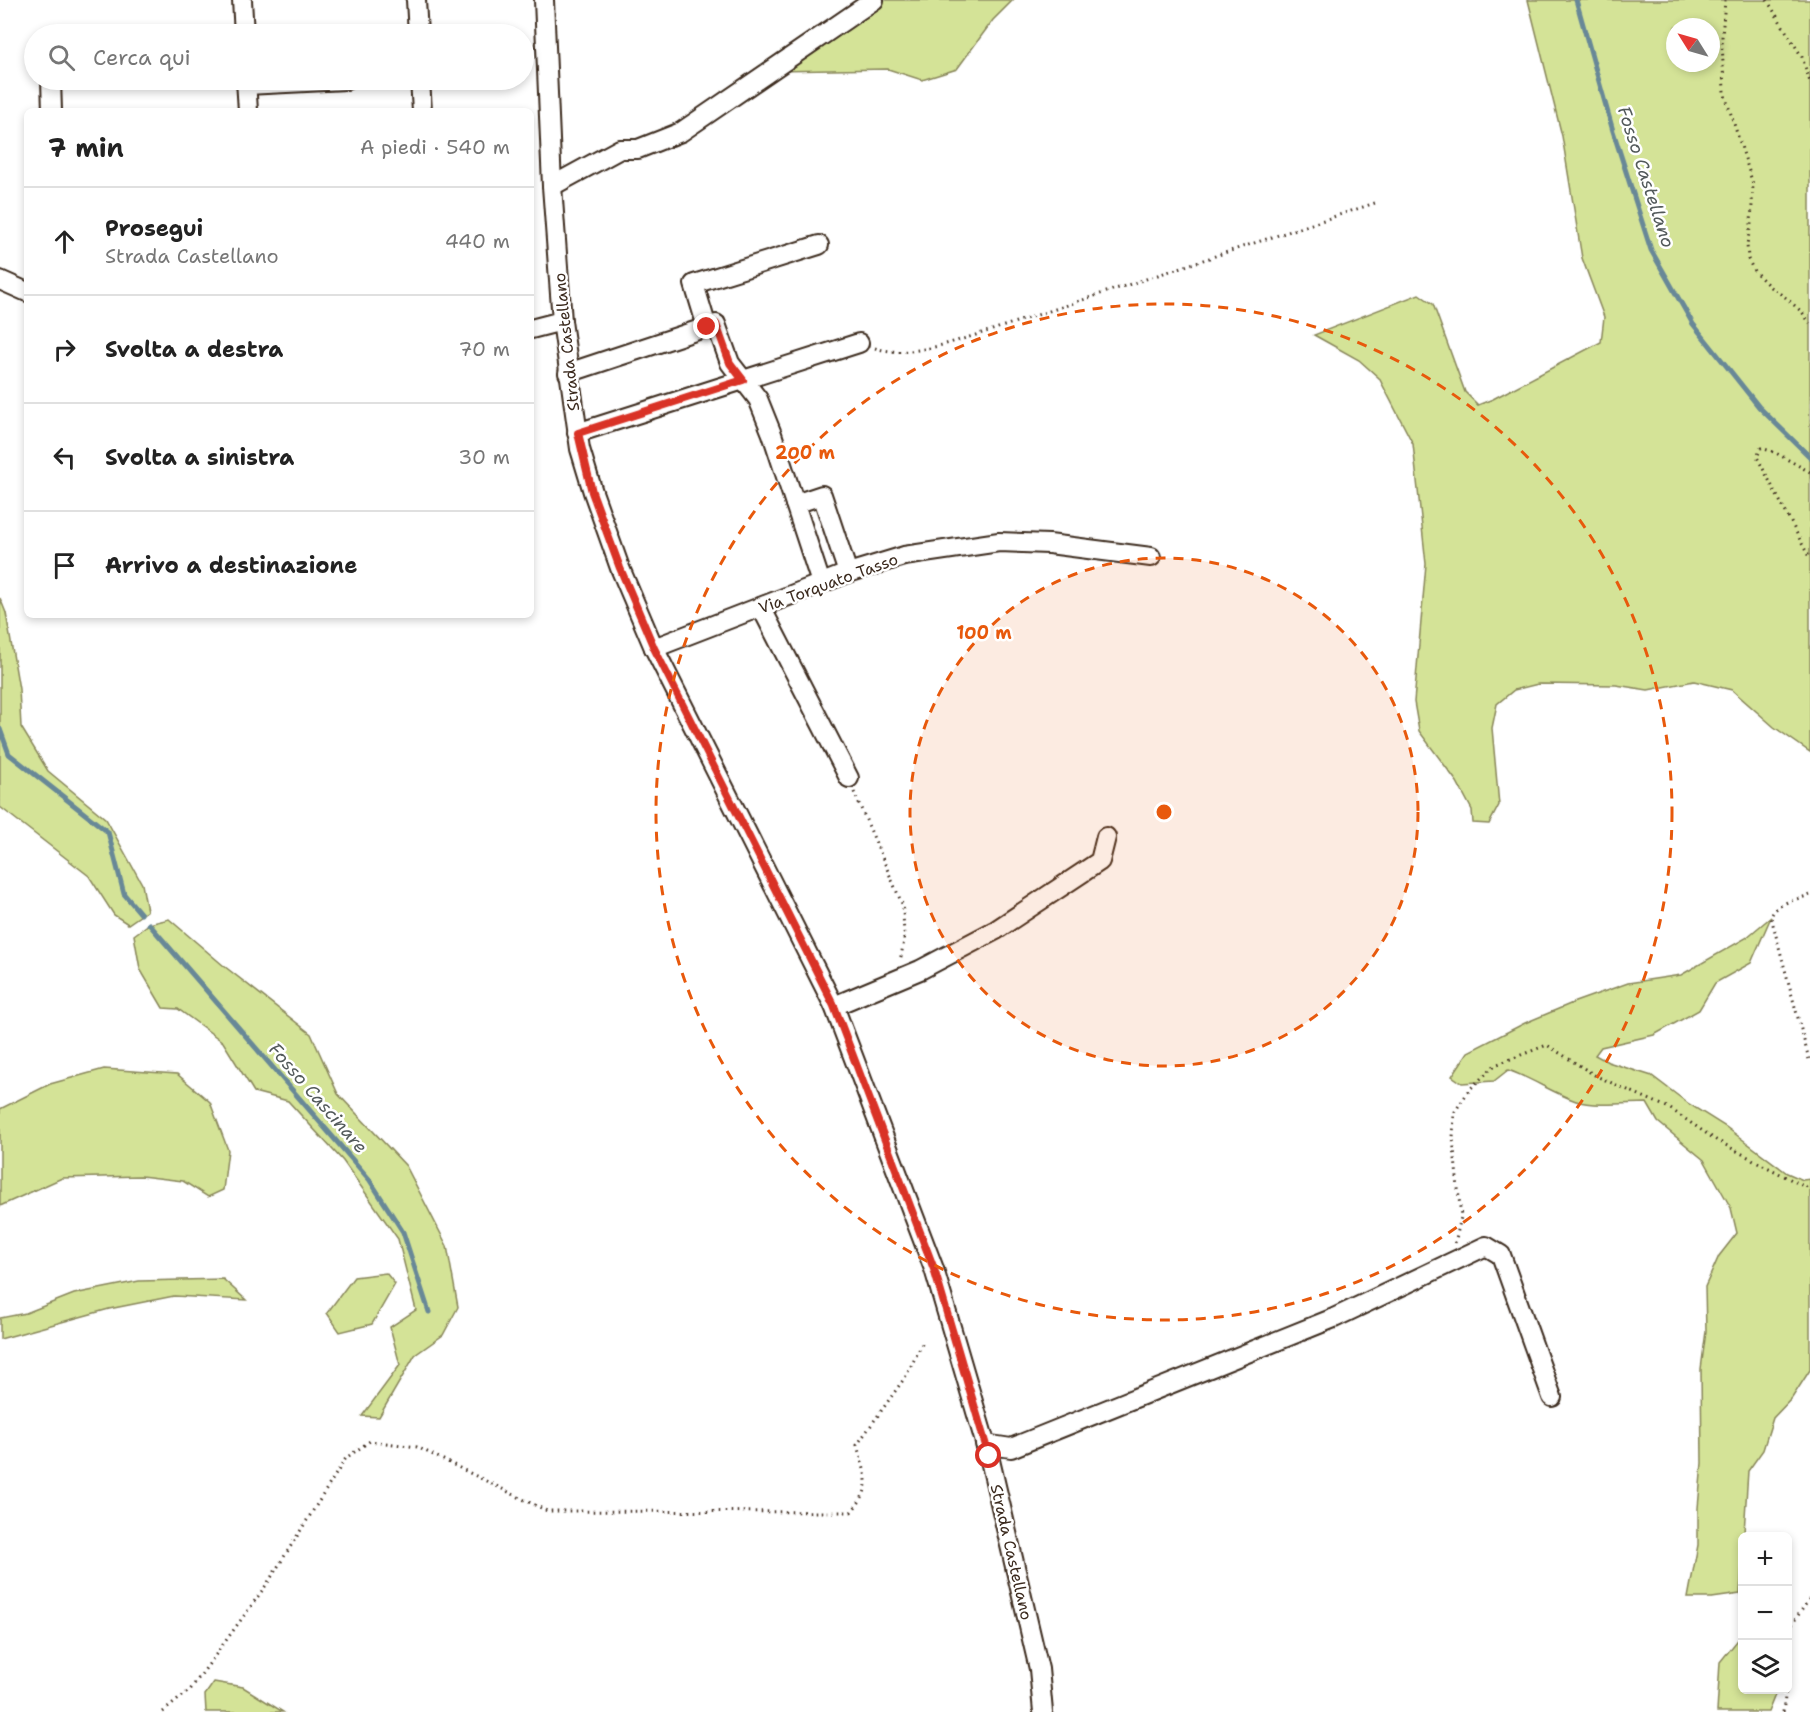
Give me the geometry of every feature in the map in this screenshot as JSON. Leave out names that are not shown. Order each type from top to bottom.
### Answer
[{"type":"street","points":[[242,0],[243,24]]},
{"type":"street","points":[[416,0],[417,24]]},
{"type":"street","name":"Strada Castellano","points":[[543,0],[552,186],[562,321],[578,433],[592,492],[620,568],[654,648],[834,1006],[934,1269],[985,1444],[1039,1669],[1043,1712]]},
{"type":"street","points":[[552,186],[620,149],[638,149],[681,132],[874,0]]},
{"type":"street","points":[[51,90],[52,108]]},
{"type":"street","points":[[247,90],[248,108]]},
{"type":"street","points":[[421,90],[422,108]]},
{"type":"street","points":[[707,327],[694,284],[819,245]]},
{"type":"street","points":[[0,280],[24,291]]},
{"type":"street","points":[[534,328],[562,321]]},
{"type":"street","points":[[568,373],[716,324],[730,363],[758,399],[772,434],[821,583]]},
{"type":"street","points":[[578,433],[859,344]]},
{"type":"street","points":[[795,504],[822,495],[848,573]]},
{"type":"street","name":"Via Torquato Tasso","points":[[654,648],[848,573],[904,556],[999,542],[1050,544],[1151,557]]},
{"type":"street","points":[[761,607],[849,778]]},
{"type":"street","points":[[834,1006],[920,970],[996,930],[1100,861],[1106,837]]},
{"type":"street","points":[[985,1444],[1011,1448],[1334,1318],[1486,1246],[1501,1255],[1552,1397]]},
{"type":"path","points":[[1725,0],[1722,37],[1724,92],[1753,184],[1751,224],[1747,244],[1748,259],[1754,271],[1802,312],[1810,323]]},
{"type":"path","points":[[1767,0],[1802,57],[1810,82]]},
{"type":"path","points":[[859,344],[886,352],[925,349],[989,331],[1375,203]]},
{"type":"path","points":[[1810,472],[1761,448],[1756,458],[1810,559]]},
{"type":"path","points":[[849,778],[903,906],[904,941],[899,961],[887,984]]},
{"type":"path","points":[[1810,895],[1778,906],[1773,910],[1771,917],[1810,1063]]},
{"type":"path","points":[[1444,1266],[1454,1246],[1461,1217],[1453,1138],[1454,1113],[1470,1089],[1496,1065],[1547,1045],[1596,1076],[1669,1108],[1716,1140],[1805,1187],[1810,1185]]},
{"type":"path","points":[[163,1712],[190,1690],[260,1593],[346,1458],[370,1441],[417,1447],[547,1511],[851,1512],[862,1500],[868,1485],[857,1445],[906,1376],[923,1342]]},
{"type":"path","points":[[1792,1624],[1810,1598]]},
{"type":"path","points":[[1783,1712],[1785,1694]]},
{"type":"green space","points":[[884,0],[1013,0],[993,20],[957,69],[922,80],[888,69],[778,71]]},
{"type":"green space","points":[[1528,0],[1810,0],[1810,752],[1774,727],[1732,690],[1694,681],[1648,690],[1616,685],[1538,684],[1514,690],[1497,704],[1492,728],[1499,805],[1489,824],[1473,823],[1472,810],[1457,782],[1419,731],[1414,702],[1426,564],[1413,444],[1379,378],[1359,360],[1314,335],[1419,294],[1433,304],[1465,392],[1478,405],[1601,342],[1604,317],[1582,258],[1562,136]]},
{"type":"green space","points":[[0,598],[6,613],[19,689],[21,727],[48,771],[106,819],[142,884],[147,911],[128,924],[114,915],[89,876],[0,807]]},
{"type":"green space","points":[[1771,917],[1751,963],[1715,983],[1699,1010],[1654,1035],[1601,1047],[1595,1055],[1608,1062],[1652,1076],[1787,1173],[1803,1180],[1810,1179],[1810,1370],[1792,1398],[1773,1418],[1763,1450],[1748,1471],[1744,1532],[1738,1532],[1738,1594],[1688,1598],[1698,1545],[1698,1508],[1702,1463],[1701,1369],[1706,1331],[1705,1287],[1719,1256],[1737,1233],[1731,1208],[1704,1160],[1658,1122],[1647,1103],[1583,1103],[1567,1098],[1508,1070],[1494,1081],[1462,1083],[1452,1076],[1468,1052],[1525,1023],[1628,983],[1681,975],[1746,938]]},
{"type":"green space","points":[[169,919],[224,966],[311,1034],[338,1094],[406,1166],[447,1246],[458,1307],[443,1335],[415,1355],[379,1417],[362,1416],[400,1365],[390,1327],[416,1310],[398,1239],[343,1161],[288,1101],[254,1092],[223,1042],[178,1009],[163,1008],[140,969],[134,935],[149,924]]},
{"type":"green space","points":[[104,1069],[177,1074],[210,1102],[228,1150],[223,1190],[208,1197],[183,1181],[141,1176],[62,1178],[0,1206],[0,1109],[50,1084]]},
{"type":"green space","points":[[386,1273],[395,1284],[372,1324],[340,1332],[327,1313],[354,1277]]},
{"type":"green space","points":[[223,1279],[246,1300],[174,1296],[109,1309],[0,1339],[0,1318],[26,1313],[74,1294],[139,1281]]},
{"type":"green space","points":[[1738,1640],[1738,1694],[1775,1694],[1768,1712],[1717,1712],[1720,1662]]},
{"type":"green space","points":[[214,1682],[243,1687],[283,1712],[206,1712],[205,1695]]},
{"type":"waterway","name":"Fosso Castellano","points":[[1576,0],[1613,131],[1651,250],[1693,324],[1759,407],[1810,457]]},
{"type":"waterway","name":"Fosso Cascinare","points":[[0,729],[9,754],[108,832],[124,894],[141,914]]},
{"type":"waterway","name":"Fosso Cascinare","points":[[149,924],[369,1179],[403,1232],[429,1312]]},
{"type":"route","points":[[707,327],[716,324],[730,363],[743,380],[578,433],[580,449],[592,492],[620,568],[654,648],[834,1006],[934,1269],[989,1456]]}]
